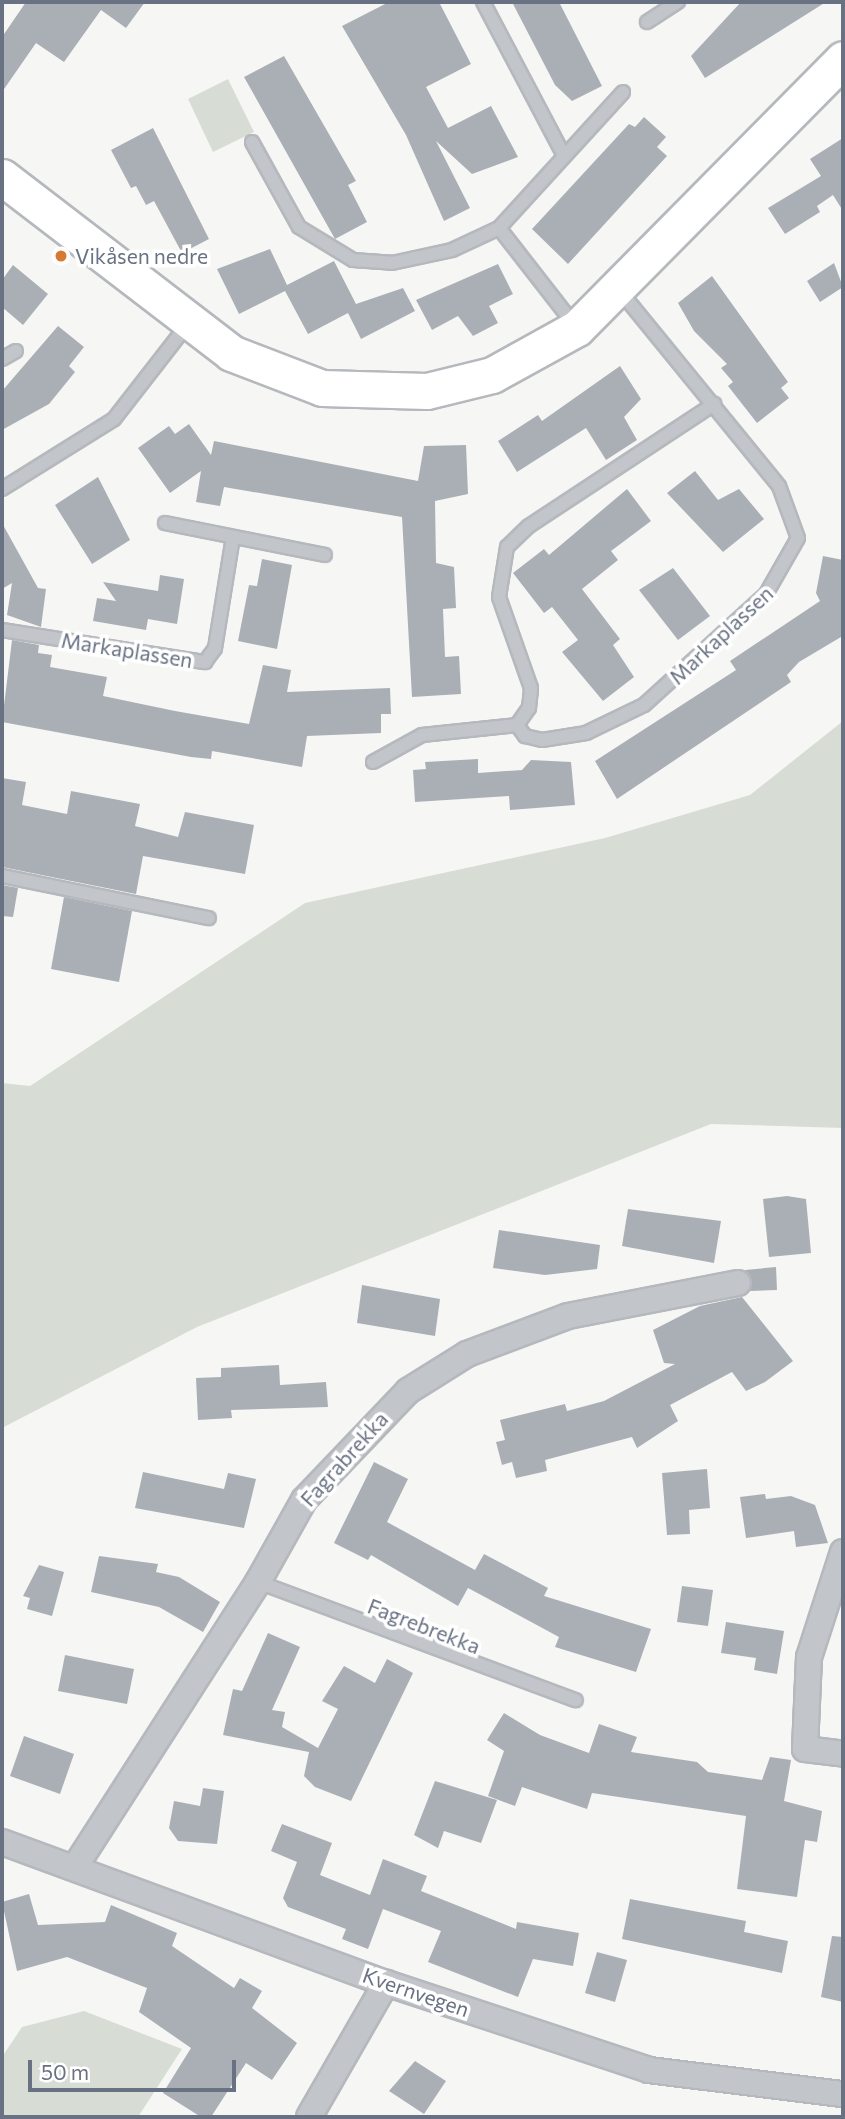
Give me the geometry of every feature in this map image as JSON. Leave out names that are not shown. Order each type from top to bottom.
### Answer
[{"type":"street","points":[[2,177],[188,324],[280,375],[363,393],[427,391],[492,375],[577,328],[619,290],[777,120],[843,59]]},
{"type":"street","name":"Fagrabrekka","points":[[77,1864],[258,1582],[304,1500],[351,1446],[408,1391],[467,1354],[568,1317],[738,1283]]},
{"type":"street","points":[[843,1552],[809,1657],[805,1749],[843,1754]]},
{"type":"street","name":"Kvernvegen","points":[[2,1842],[77,1864],[386,1983],[649,2070],[843,2094]]},
{"type":"street","points":[[309,2117],[386,1983]]},
{"type":"lane","points":[[483,2],[563,154]]},
{"type":"lane","points":[[646,22],[678,2]]},
{"type":"lane","points":[[252,142],[299,228],[353,260],[422,259],[499,228],[563,154],[623,92]]},
{"type":"lane","points":[[499,228],[577,328]]},
{"type":"lane","name":"Markaplassen","points":[[517,724],[525,736],[542,740],[586,733],[624,717],[720,640],[787,566],[798,538],[794,516],[779,486],[619,290]]},
{"type":"lane","points":[[2,489],[114,419],[188,324]]},
{"type":"lane","points":[[2,359],[16,351]]},
{"type":"lane","points":[[373,762],[422,736],[517,724],[529,708],[531,688],[499,597],[507,547],[529,526],[714,404]]},
{"type":"lane","points":[[165,523],[325,555]]},
{"type":"lane","name":"Markaplassen","points":[[2,630],[205,662],[215,648],[233,537]]},
{"type":"lane","points":[[2,876],[209,918]]},
{"type":"lane","name":"Fagrebrekka","points":[[258,1582],[576,1700]]},
{"type":"shaded area","points":[[228,79],[254,132],[213,152],[188,99]]},
{"type":"shaded area","points":[[843,721],[843,1128],[711,1124],[197,1327],[2,1428],[2,1083],[30,1086],[305,903],[605,838],[750,795]]},
{"type":"shaded area","points":[[84,2011],[182,2049],[138,2117],[2,2117],[2,2057],[22,2027]]},
{"type":"building","points":[[26,2],[145,2],[126,28],[101,10],[64,62],[36,43],[2,92],[2,37]]},
{"type":"building","points":[[389,2],[439,2],[471,64],[426,87],[448,128],[491,106],[518,157],[472,174],[436,141],[470,208],[444,221],[406,135],[342,26]]},
{"type":"building","points":[[512,2],[559,2],[602,86],[572,101],[555,85]]},
{"type":"building","points":[[741,2],[826,2],[705,78],[691,56]]},
{"type":"building","points":[[284,56],[356,181],[348,185],[367,222],[335,239],[244,77]]},
{"type":"building","points":[[644,117],[666,137],[657,147],[667,156],[568,264],[532,229],[629,124],[635,127]]},
{"type":"building","points":[[153,128],[209,239],[182,253],[154,201],[146,205],[136,186],[131,188],[111,150]]},
{"type":"building","points":[[843,138],[843,211],[833,195],[817,206],[820,212],[785,234],[768,208],[821,176],[810,159]]},
{"type":"building","points":[[270,249],[287,285],[334,261],[356,304],[403,288],[415,311],[361,339],[348,313],[308,334],[285,291],[239,314],[217,269]]},
{"type":"building","points":[[834,263],[843,287],[820,302],[807,281]]},
{"type":"building","points":[[498,264],[513,294],[489,306],[498,323],[473,336],[458,316],[432,330],[416,300]]},
{"type":"building","points":[[13,265],[48,294],[23,325],[2,307],[2,280]]},
{"type":"building","points":[[712,276],[788,382],[781,388],[789,398],[757,423],[728,386],[733,382],[721,368],[727,364],[694,331],[678,303]]},
{"type":"building","points":[[58,326],[84,347],[69,366],[75,372],[49,404],[2,430],[2,391]]},
{"type":"building","points":[[620,366],[641,399],[624,417],[637,440],[606,460],[586,428],[517,472],[498,441],[538,415],[542,421]]},
{"type":"building","points":[[189,424],[211,455],[214,441],[418,481],[424,446],[466,445],[468,494],[435,501],[436,563],[454,567],[456,608],[443,609],[445,657],[459,656],[461,694],[412,697],[402,517],[224,487],[220,506],[196,502],[201,471],[170,493],[138,448],[169,426],[175,434]]},
{"type":"building","points":[[695,471],[718,500],[739,489],[764,519],[723,552],[667,493]]},
{"type":"building","points":[[98,477],[130,540],[92,564],[55,505]]},
{"type":"building","points":[[627,489],[651,521],[611,551],[618,560],[582,589],[620,639],[613,645],[634,677],[603,701],[562,652],[578,640],[552,607],[544,613],[513,573],[544,549],[549,555]]},
{"type":"building","points":[[2,523],[38,588],[46,589],[41,627],[7,615],[12,583],[2,589]]},
{"type":"building","points":[[823,556],[843,560],[843,641],[841,637],[799,662],[787,675],[791,682],[617,799],[595,761],[736,670],[730,661],[820,601],[816,593]]},
{"type":"building","points":[[262,559],[292,565],[277,649],[238,641],[249,585],[257,586]]},
{"type":"building","points":[[673,568],[710,616],[678,640],[639,590]]},
{"type":"building","points":[[160,575],[184,579],[177,624],[148,619],[146,630],[93,621],[97,598],[116,601],[103,582],[158,591]]},
{"type":"building","points":[[12,640],[39,645],[38,653],[52,655],[50,667],[107,677],[103,696],[175,711],[249,724],[263,665],[291,670],[287,692],[390,688],[391,714],[381,714],[381,733],[307,736],[302,767],[212,751],[211,759],[191,757],[2,722]]},
{"type":"building","points":[[478,759],[478,773],[522,770],[531,760],[571,762],[575,805],[510,810],[509,796],[415,802],[413,770],[426,769],[425,762]]},
{"type":"building","points":[[2,778],[26,782],[22,805],[67,814],[71,791],[140,804],[135,826],[178,837],[185,812],[254,825],[245,874],[143,856],[136,894],[2,867]]},
{"type":"building","points":[[2,885],[18,888],[13,917],[2,916]]},
{"type":"building","points":[[64,897],[132,911],[119,982],[51,969]]},
{"type":"building","points":[[787,1196],[806,1199],[811,1253],[769,1257],[763,1199]]},
{"type":"building","points":[[628,1209],[721,1221],[714,1263],[622,1246]]},
{"type":"building","points":[[499,1230],[600,1245],[597,1269],[545,1275],[493,1268]]},
{"type":"building","points":[[776,1267],[777,1290],[750,1291],[745,1270]]},
{"type":"building","points":[[362,1285],[440,1299],[435,1336],[357,1323]]},
{"type":"building","points":[[742,1297],[793,1361],[765,1382],[746,1391],[732,1372],[670,1405],[678,1421],[637,1448],[632,1437],[545,1460],[547,1471],[516,1478],[512,1462],[502,1465],[496,1442],[505,1440],[500,1420],[565,1404],[567,1411],[604,1401],[675,1364],[664,1363],[653,1330],[700,1306]]},
{"type":"building","points":[[279,1365],[280,1385],[326,1382],[328,1407],[231,1410],[232,1418],[198,1420],[196,1378],[221,1377],[221,1368]]},
{"type":"building","points":[[374,1462],[408,1479],[387,1522],[475,1570],[484,1554],[548,1588],[544,1596],[651,1629],[636,1672],[555,1647],[559,1637],[468,1588],[458,1606],[371,1555],[368,1560],[334,1543]]},
{"type":"building","points":[[707,1469],[710,1508],[689,1510],[690,1534],[667,1535],[662,1473]]},
{"type":"building","points":[[143,1472],[224,1489],[228,1473],[256,1479],[244,1528],[135,1508]]},
{"type":"building","points":[[765,1494],[766,1499],[791,1496],[815,1505],[828,1543],[796,1547],[794,1531],[746,1538],[740,1497]]},
{"type":"building","points":[[99,1556],[158,1564],[156,1572],[179,1577],[220,1602],[203,1632],[159,1607],[91,1592]]},
{"type":"building","points":[[39,1565],[64,1572],[52,1616],[27,1609],[30,1598],[23,1596]]},
{"type":"building","points":[[682,1586],[713,1590],[708,1626],[677,1622]]},
{"type":"building","points":[[726,1622],[784,1631],[777,1674],[754,1670],[756,1658],[721,1653]]},
{"type":"building","points":[[268,1633],[300,1647],[272,1710],[285,1712],[282,1727],[318,1748],[338,1709],[322,1701],[344,1666],[375,1683],[387,1659],[413,1673],[351,1801],[315,1787],[304,1776],[309,1752],[223,1735],[233,1689],[242,1691]]},
{"type":"building","points":[[65,1655],[134,1669],[127,1704],[58,1691]]},
{"type":"building","points":[[504,1713],[540,1735],[589,1753],[599,1724],[637,1737],[631,1752],[697,1762],[708,1772],[762,1780],[770,1757],[791,1760],[784,1801],[822,1811],[817,1842],[805,1840],[797,1897],[737,1889],[746,1816],[592,1793],[587,1809],[522,1787],[515,1806],[488,1796],[504,1751],[487,1740]]},
{"type":"building","points":[[24,1736],[74,1754],[60,1794],[10,1776]]},
{"type":"building","points":[[435,1781],[497,1800],[481,1843],[444,1831],[438,1848],[414,1835]]},
{"type":"building","points":[[203,1788],[224,1791],[217,1844],[178,1841],[169,1828],[174,1801],[200,1806]]},
{"type":"building","points":[[282,1824],[332,1843],[320,1875],[370,1895],[383,1859],[427,1876],[421,1891],[516,1929],[517,1922],[579,1933],[573,1966],[533,1959],[518,1997],[428,1962],[441,1931],[383,1909],[368,1949],[342,1939],[346,1929],[288,1907],[283,1898],[297,1862],[271,1851]]},
{"type":"building","points":[[29,1894],[38,1925],[105,1922],[111,1905],[177,1933],[172,1946],[234,1988],[240,1978],[262,1991],[252,2008],[297,2043],[272,2080],[246,2063],[211,2117],[201,2117],[163,2093],[191,2048],[139,2012],[147,1988],[67,1957],[17,1971],[2,1902]]},
{"type":"building","points":[[630,1899],[746,1921],[744,1932],[788,1941],[782,1973],[622,1939]]},
{"type":"building","points":[[832,1936],[843,1937],[843,2002],[821,1997]]},
{"type":"building","points":[[597,1952],[627,1960],[615,2002],[585,1993]]},
{"type":"building","points":[[415,2061],[446,2081],[424,2114],[389,2091]]},
{"type":"place","name":"Vikåsen nedre","points":[[61,256]]}]
